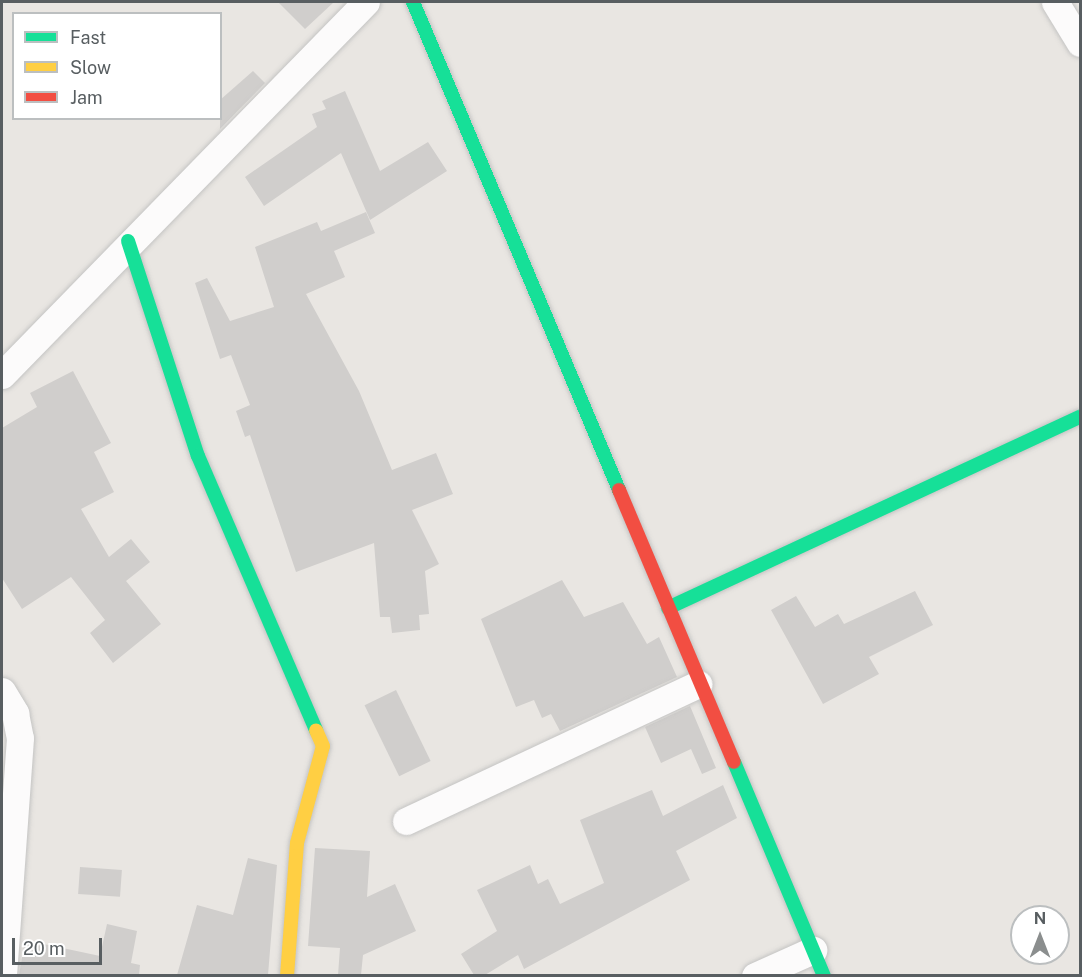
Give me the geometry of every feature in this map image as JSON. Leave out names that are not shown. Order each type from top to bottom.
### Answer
[{"type":"street","points":[[2,375],[128,241],[366,2]]},
{"type":"street","points":[[413,2],[699,684],[824,975]]},
{"type":"street","points":[[1055,2],[1080,43]]},
{"type":"street","points":[[128,241],[198,456],[323,746],[297,843],[287,975]]},
{"type":"street","points":[[668,608],[1080,417]]},
{"type":"street","points":[[406,821],[699,684]]},
{"type":"street","points":[[2,691],[15,713],[20,738],[3,975]]},
{"type":"street","points":[[755,975],[813,950]]},
{"type":"building","points":[[278,2],[334,2],[305,29]]},
{"type":"building","points":[[253,71],[265,83],[220,129],[222,98]]},
{"type":"building","points":[[345,91],[380,171],[428,142],[447,171],[370,220],[341,153],[264,206],[245,177],[317,127],[312,114],[326,109],[322,101]]},
{"type":"building","points":[[366,212],[375,233],[334,251],[345,277],[306,294],[359,391],[392,470],[436,453],[453,494],[412,510],[439,564],[425,571],[429,614],[419,615],[420,630],[392,633],[390,617],[380,617],[374,543],[296,572],[250,435],[245,437],[236,411],[250,405],[231,355],[220,359],[195,283],[207,278],[230,321],[274,307],[255,247],[317,222],[321,231]]},
{"type":"building","points":[[73,371],[111,443],[94,452],[114,492],[81,509],[109,557],[131,539],[150,562],[126,581],[161,624],[113,663],[90,633],[105,620],[71,577],[22,609],[2,578],[2,428],[37,407],[30,393]]},
{"type":"building","points":[[562,580],[584,617],[623,602],[647,644],[659,637],[677,677],[560,731],[551,714],[542,718],[534,700],[516,707],[481,619]]},
{"type":"building","points":[[915,591],[933,625],[869,657],[879,674],[823,704],[771,610],[796,596],[815,627],[838,614],[844,624]]},
{"type":"building","points":[[396,690],[431,761],[399,776],[365,705]]},
{"type":"building","points":[[690,706],[716,768],[702,774],[691,749],[661,763],[645,727]]},
{"type":"building","points":[[723,785],[737,818],[676,851],[690,880],[524,969],[518,955],[485,975],[474,975],[461,954],[497,931],[477,890],[530,865],[538,884],[548,879],[560,904],[604,883],[580,820],[652,790],[663,816]]},
{"type":"building","points":[[315,848],[370,851],[367,897],[395,884],[416,931],[363,955],[361,975],[338,975],[340,948],[308,946]]},
{"type":"building","points":[[248,858],[277,865],[268,975],[177,975],[197,905],[233,915]]},
{"type":"building","points":[[80,867],[122,870],[120,897],[78,894]]},
{"type":"building","points":[[107,924],[137,931],[131,963],[140,965],[139,975],[19,975],[25,940],[100,956]]},
{"type":"traffic: fast","points":[[413,2],[619,490]]},
{"type":"traffic: fast","points":[[128,241],[198,456],[316,730]]},
{"type":"traffic: fast","points":[[668,608],[1080,417]]},
{"type":"traffic: fast","points":[[734,762],[824,976]]},
{"type":"traffic: slow","points":[[287,976],[297,843],[323,746],[316,730]]},
{"type":"traffic: jam","points":[[619,490],[734,762]]}]
